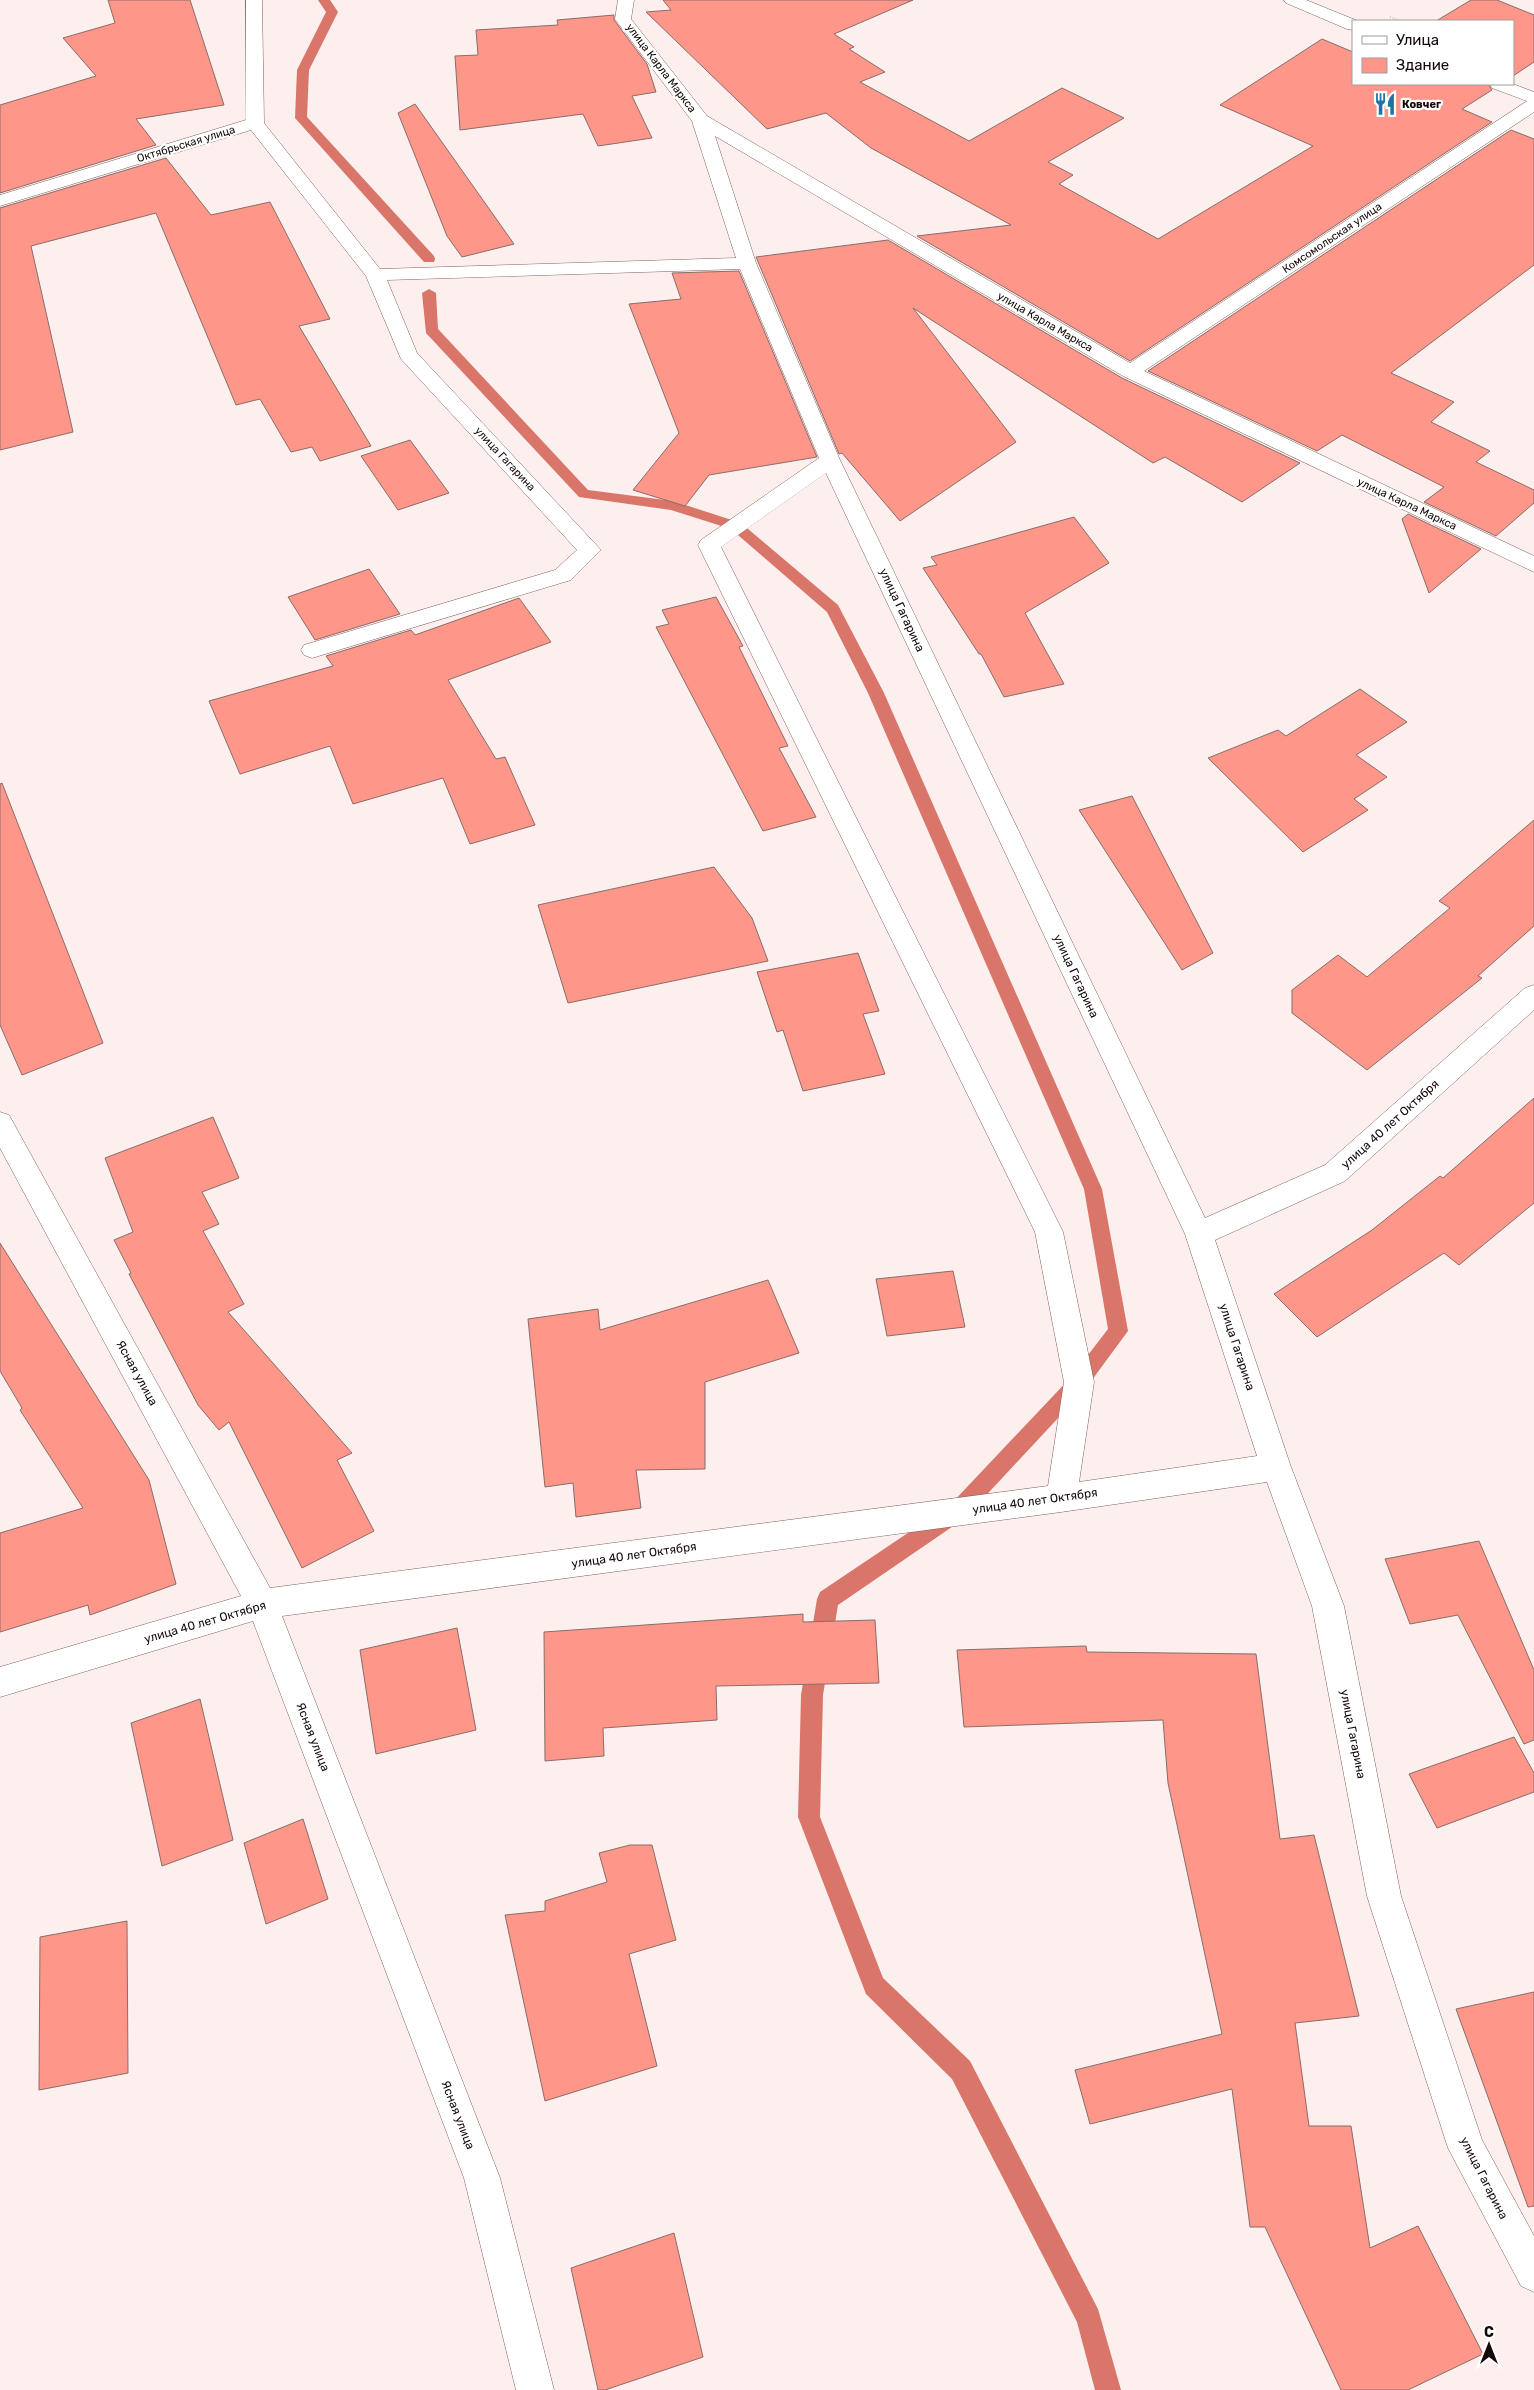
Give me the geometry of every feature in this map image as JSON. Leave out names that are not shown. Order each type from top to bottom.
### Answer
[{"type":"street","points":[[254,0],[255,123]]},
{"type":"street","name":"улица Карла Маркса","points":[[626,0],[623,19],[700,120],[1130,372],[1534,564]]},
{"type":"street","points":[[1292,0],[1352,25]]},
{"type":"street","points":[[1501,85],[1534,98]]},
{"type":"street","name":"Комсомольская улица","points":[[1130,372],[1534,104]]},
{"type":"street","name":"улица Гагарина","points":[[700,120],[747,263],[830,460],[1199,1234],[1276,1467],[1328,1606],[1384,1896],[1466,2148],[1534,2272]]},
{"type":"street","name":"Октябрьская улица","points":[[0,201],[255,123]]},
{"type":"street","name":"улица Гагарина","points":[[255,123],[375,275],[408,355],[590,550],[563,575],[312,650]]},
{"type":"street","points":[[375,275],[747,263]]},
{"type":"street","points":[[830,460],[709,545],[1049,1232],[1079,1382],[1061,1498]]},
{"type":"street","name":"улица 40 лет Октября","points":[[1199,1234],[1335,1173],[1534,995]]},
{"type":"street","name":"Ясная улица","points":[[0,1123],[262,1604],[482,2178],[535,2390]]},
{"type":"street","name":"улица 40 лет Октября","points":[[0,1682],[262,1604],[1061,1498],[1276,1467]]},
{"type":"building","points":[[108,0],[190,0],[224,105],[136,119],[156,145],[0,193],[0,105],[96,76],[63,38],[115,23]]},
{"type":"building","points":[[663,0],[913,0],[834,34],[854,47],[849,49],[885,72],[860,82],[969,141],[1062,88],[1124,118],[1048,162],[1073,175],[1059,184],[1158,239],[1313,146],[1220,105],[1322,39],[1352,52],[1352,85],[1489,85],[1492,90],[1462,109],[1492,122],[1130,361],[917,236],[1011,225],[871,148],[826,113],[767,129],[646,12],[671,10]]},
{"type":"building","points":[[1471,0],[1497,0],[1534,15],[1534,62],[1514,75],[1514,20],[1438,20]]},
{"type":"building","points":[[614,15],[614,20],[647,64],[656,92],[632,96],[652,138],[598,146],[583,114],[460,130],[455,56],[478,55],[476,30],[558,25],[557,20]]},
{"type":"building","points":[[415,104],[514,244],[462,257],[447,236],[398,113]]},
{"type":"building","points":[[1511,130],[1534,139],[1534,265],[1391,373],[1454,402],[1431,422],[1490,451],[1476,462],[1534,490],[1534,503],[1496,536],[1424,502],[1444,487],[1342,435],[1317,451],[1148,371]]},
{"type":"building","points":[[166,158],[211,215],[270,202],[330,319],[299,326],[371,446],[320,461],[312,447],[291,452],[260,399],[236,405],[156,213],[31,246],[73,432],[0,450],[0,208]]},
{"type":"building","points":[[888,240],[1122,378],[1300,463],[1242,502],[1165,457],[1153,463],[913,308],[1016,442],[900,521],[842,453],[839,454],[756,257]]},
{"type":"building","points":[[739,271],[817,457],[709,475],[685,506],[633,490],[679,433],[629,304],[681,299],[672,273]]},
{"type":"building","points":[[410,440],[449,493],[398,510],[361,456]]},
{"type":"building","points":[[1408,514],[1481,549],[1429,593],[1402,519]]},
{"type":"building","points":[[1074,517],[1109,563],[1025,613],[1064,684],[1004,697],[981,654],[979,654],[923,568],[937,565],[931,557]]},
{"type":"building","points":[[369,569],[400,614],[315,640],[288,597]]},
{"type":"building","points":[[716,597],[743,646],[739,647],[788,746],[779,748],[816,817],[763,831],[656,627],[669,624],[662,610]]},
{"type":"building","points":[[519,598],[551,642],[448,680],[496,759],[505,757],[535,825],[470,844],[443,778],[353,804],[330,746],[240,774],[209,701],[333,666],[326,656],[411,630],[415,635]]},
{"type":"building","points":[[1360,689],[1407,722],[1356,755],[1387,777],[1354,799],[1368,810],[1303,852],[1208,758],[1278,730],[1286,736]]},
{"type":"building","points":[[2,783],[103,1043],[22,1075],[0,1025],[0,784]]},
{"type":"building","points":[[1132,796],[1213,953],[1182,970],[1079,810]]},
{"type":"building","points":[[1534,820],[1534,926],[1478,976],[1482,978],[1367,1070],[1292,1013],[1292,990],[1338,955],[1367,977],[1450,908],[1439,901]]},
{"type":"building","points":[[714,867],[752,918],[768,961],[568,1003],[538,905]]},
{"type":"building","points":[[858,953],[879,1011],[863,1014],[885,1074],[803,1091],[783,1030],[777,1032],[757,972]]},
{"type":"building","points":[[1534,1098],[1534,1203],[1459,1265],[1444,1253],[1317,1337],[1274,1294],[1372,1230],[1440,1176],[1443,1178]]},
{"type":"building","points":[[213,1117],[239,1178],[202,1192],[219,1224],[203,1231],[244,1304],[228,1312],[352,1453],[337,1460],[374,1531],[302,1568],[229,1422],[219,1430],[198,1405],[129,1274],[131,1273],[114,1240],[133,1232],[105,1158]]},
{"type":"building","points":[[0,1243],[149,1480],[176,1584],[90,1615],[88,1605],[0,1632],[0,1533],[83,1508],[20,1410],[22,1408],[0,1371]]},
{"type":"building","points":[[953,1271],[965,1327],[887,1336],[876,1279]]},
{"type":"building","points":[[768,1280],[799,1353],[705,1382],[705,1469],[636,1470],[641,1508],[576,1517],[573,1483],[545,1487],[528,1319],[598,1309],[600,1330]]},
{"type":"building","points":[[1479,1541],[1534,1670],[1534,1740],[1524,1744],[1458,1615],[1410,1624],[1385,1559]]},
{"type":"building","points":[[803,1614],[803,1622],[875,1620],[879,1683],[716,1686],[717,1720],[603,1728],[604,1756],[545,1761],[544,1632]]},
{"type":"building","points":[[457,1628],[476,1730],[376,1754],[360,1650]]},
{"type":"building","points":[[1086,1646],[1087,1652],[1256,1654],[1280,1839],[1314,1835],[1359,2016],[1295,2023],[1309,2126],[1351,2126],[1370,2248],[1418,2226],[1483,2354],[1408,2390],[1341,2390],[1265,2227],[1250,2227],[1232,2089],[1090,2124],[1075,2070],[1222,2034],[1168,1783],[1163,1720],[964,1727],[957,1650]]},
{"type":"building","points":[[200,1699],[233,1840],[162,1866],[131,1723]]},
{"type":"building","points":[[1514,1737],[1534,1773],[1534,1792],[1437,1828],[1409,1774]]},
{"type":"building","points":[[303,1819],[328,1899],[266,1924],[244,1843]]},
{"type":"building","points":[[630,1845],[652,1845],[676,1940],[629,1954],[657,2066],[545,2101],[505,1915],[545,1911],[545,1901],[607,1882],[599,1853]]},
{"type":"building","points":[[127,1921],[128,2073],[39,2090],[40,1937]]},
{"type":"building","points":[[1534,1992],[1534,2206],[1528,2207],[1456,2009]]},
{"type":"building","points":[[674,2233],[703,2357],[605,2390],[598,2390],[571,2268]]},
{"type":"waterway","points":[[324,0],[332,12],[303,70],[301,118],[429,259]]},
{"type":"waterway","points":[[429,293],[431,330],[584,494],[673,506],[736,526],[833,609],[876,693],[1093,1189],[1118,1331],[1079,1382],[958,1511],[828,1599],[812,1695],[809,1817],[874,1986],[961,2070],[1089,2318],[1108,2390]]},
{"type":"place","name":"Ковчег","points":[[1385,104]]}]
